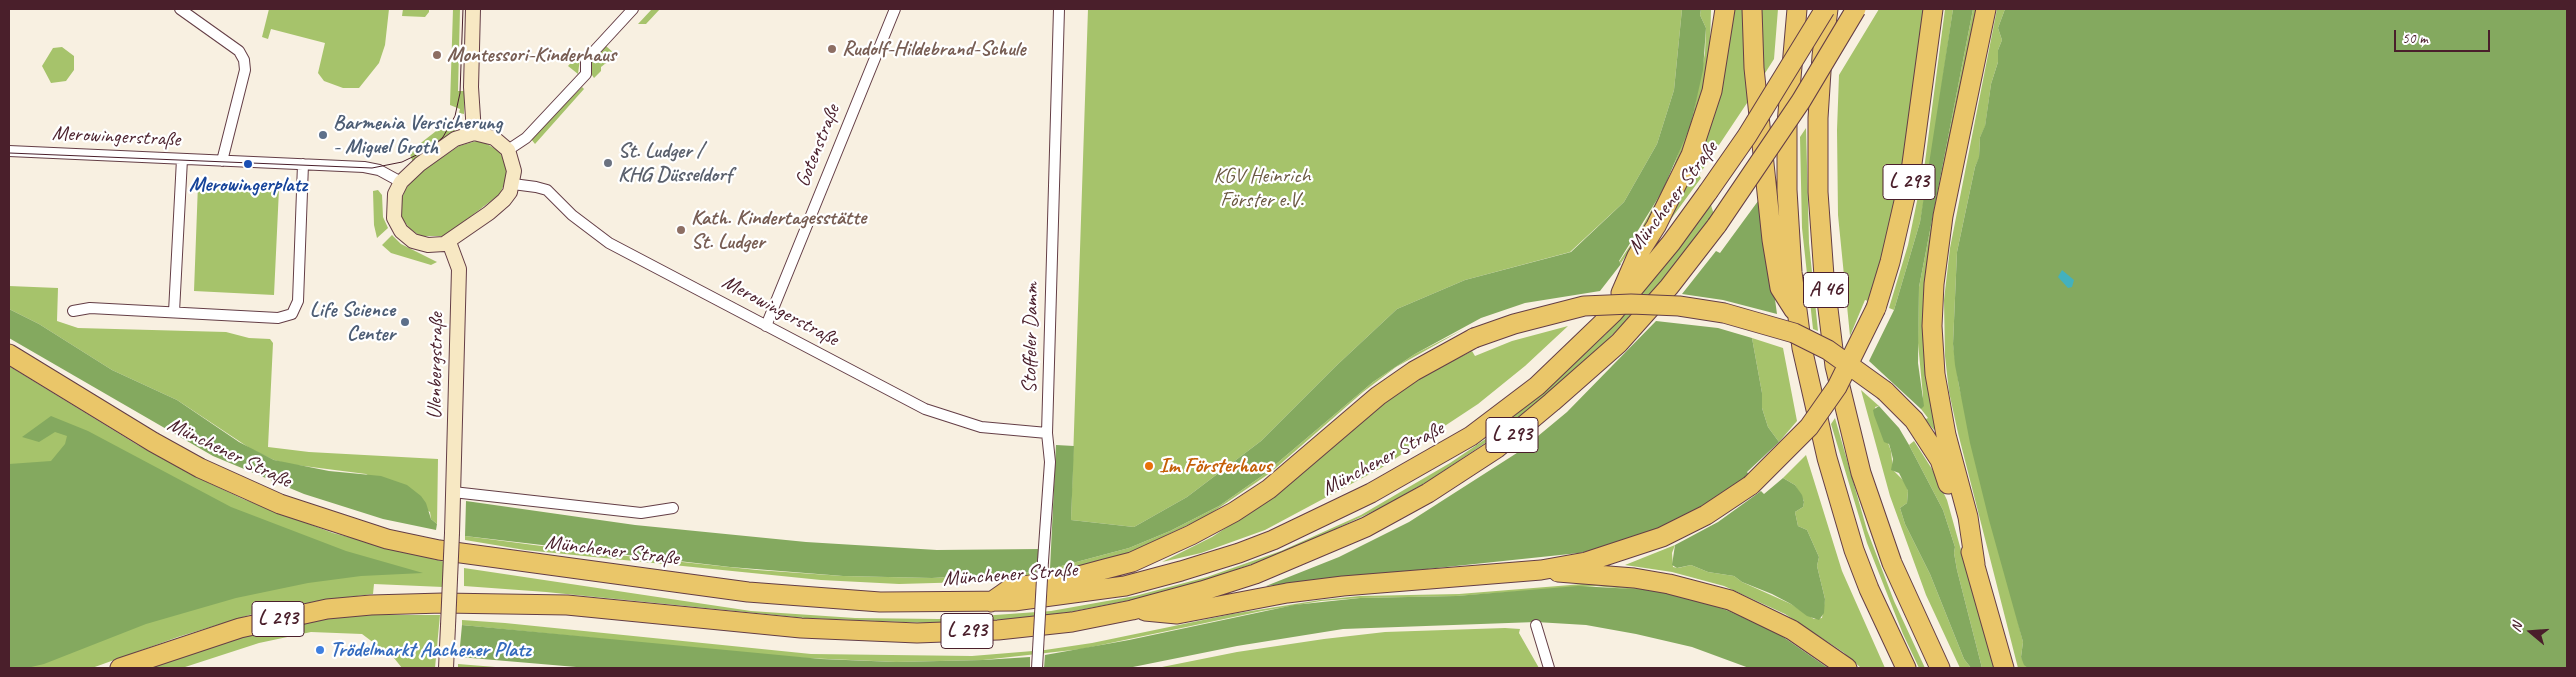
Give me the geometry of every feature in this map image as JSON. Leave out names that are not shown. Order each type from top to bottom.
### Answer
[{"type":"highway","points":[[1612,313],[1637,256],[1673,196],[1691,155],[1712,91],[1725,9]]},
{"type":"highway","points":[[1752,9],[1754,68],[1772,240],[1780,288],[1796,314]]},
{"type":"highway","name":"A 46","points":[[1797,9],[1788,106],[1787,181],[1796,314],[1827,458],[1854,550],[1869,589],[1906,668]]},
{"type":"highway","name":"Münchener Straße","points":[[9,354],[153,442],[200,468],[280,504],[387,538],[439,550],[748,592],[856,601],[991,602],[1059,596],[1125,586],[1214,561],[1288,533],[1402,477],[1471,436],[1537,386],[1612,313],[1671,243],[1747,136],[1827,9]]},
{"type":"highway","name":"A 46","points":[[1827,9],[1818,118],[1818,192],[1824,276],[1835,366],[1861,473],[1892,563],[1940,668]]},
{"type":"highway","name":"L 293","points":[[120,668],[240,628],[327,609],[371,605],[443,603],[566,605],[801,628],[917,633],[998,630],[1072,622],[1132,610],[1211,589],[1306,554],[1366,527],[1436,488],[1496,448],[1619,343],[1669,287],[1716,225],[1801,101],[1856,9]]},
{"type":"highway","name":"L 293","points":[[1132,610],[1177,614],[1287,593],[1343,586],[1541,570],[1586,562],[1662,537],[1706,516],[1751,484],[1809,427],[1837,388],[1876,308],[1896,239],[1911,171],[1934,9]]},
{"type":"highway","points":[[1976,564],[1968,517],[1946,435],[1934,374],[1932,326],[1938,243],[1986,9]]},
{"type":"highway","points":[[991,602],[1011,588],[1068,579],[1132,562],[1192,535],[1234,512],[1269,489],[1378,396],[1414,371],[1474,338],[1514,324],[1584,306],[1631,304],[1679,306],[1724,312],[1794,333],[1828,350],[1885,391],[1914,420],[1940,460],[1976,564],[2004,668]]},
{"type":"highway","points":[[1541,570],[1669,584],[1730,600],[1792,630],[1847,668]]},
{"type":"street","points":[[180,9],[238,51],[244,60],[245,70],[222,161]]},
{"type":"street","points":[[473,9],[471,87],[474,133]]},
{"type":"street","points":[[508,150],[526,138],[586,74],[586,60],[633,9]]},
{"type":"street","name":"Gotenstraße","points":[[766,326],[895,9]]},
{"type":"street","name":"Stoffeler Damm","points":[[1037,668],[1050,462],[1047,433],[1058,9]]},
{"type":"street","points":[[474,133],[485,134],[494,138],[508,150],[514,170],[513,184],[504,200],[450,242],[436,246],[420,243],[401,231],[394,218],[395,194],[401,182],[420,164],[455,139],[474,133]]},
{"type":"street","name":"Merowingerstraße","points":[[9,151],[182,160],[364,166],[379,170],[401,182]]},
{"type":"street","points":[[174,312],[182,160]]},
{"type":"street","points":[[73,311],[90,308],[278,318],[295,311],[298,301],[303,164]]},
{"type":"street","name":"Merowingerstraße","points":[[513,184],[547,190],[572,215],[609,243],[925,408],[981,427],[1047,433]]},
{"type":"street","name":"Ulenbergstraße","points":[[446,668],[452,533],[459,269],[450,242]]},
{"type":"street","points":[[453,492],[641,513],[673,508]]},
{"type":"street","points":[[1536,625],[1549,668]]},
{"type":"green space","points":[[269,9],[389,9],[385,45],[379,63],[359,88],[343,88],[324,81],[318,73],[325,43],[271,29],[268,39],[262,37]]},
{"type":"green space","points":[[403,9],[429,9],[429,12],[425,17],[402,16]]},
{"type":"green space","points":[[453,9],[460,9],[458,91],[465,91],[464,114],[459,113],[460,109],[450,105]]},
{"type":"green space","points":[[652,9],[660,9],[646,24],[638,24]]},
{"type":"green space","name":"KGV Heinrich Förster e.V.","points":[[1088,9],[1682,9],[1674,90],[1657,144],[1624,202],[1570,252],[1465,280],[1397,309],[1336,366],[1261,441],[1187,497],[1134,527],[1071,520]]},
{"type":"green space","points":[[1682,9],[1701,9],[1700,15],[1706,28],[1703,70],[1691,124],[1663,190],[1619,261],[1621,264],[1600,291],[1525,303],[1481,318],[1415,354],[1373,382],[1262,476],[1219,506],[1170,531],[1129,548],[1050,569],[1056,445],[1074,446],[1071,520],[1134,527],[1187,497],[1261,441],[1336,366],[1397,309],[1465,280],[1571,252],[1624,202],[1657,144],[1674,90]]},
{"type":"green space","points":[[1701,9],[1711,9],[1710,46],[1705,85],[1694,120],[1675,170],[1653,215],[1621,263],[1619,262],[1640,231],[1671,174],[1687,128],[1691,124],[1705,53],[1706,28],[1700,15]]},
{"type":"green space","points":[[1733,9],[1746,9],[1749,100],[1699,175],[1701,178],[1671,219],[1695,166]]},
{"type":"green space","points":[[1760,9],[1778,9],[1774,59],[1760,81]]},
{"type":"green space","points":[[1879,9],[1923,9],[1911,114],[1897,198],[1868,301],[1865,300],[1850,336],[1838,215],[1837,130],[1839,75]]},
{"type":"green space","points":[[1945,9],[1953,9],[1929,173],[1920,222],[1894,310],[1889,308],[1908,245],[1925,162]]},
{"type":"green space","points":[[1953,9],[1973,9],[1919,287],[1918,363],[1924,406],[1921,409],[1869,361],[1894,310],[1920,222]]},
{"type":"green space","points":[[1973,9],[1980,9],[1932,250],[1937,428],[1934,430],[1920,414],[1926,419],[1928,418],[1921,409],[1923,396],[1918,343],[1919,287]]},
{"type":"green space","points":[[1997,9],[2005,9],[1998,28],[2002,40],[1991,84],[1985,127],[1980,137],[1979,158],[1975,167],[1957,252],[1953,344],[1959,386],[2023,642],[2021,657],[2028,668],[2018,668],[1958,433],[1949,392],[1945,356],[1944,300],[1950,248]]},
{"type":"green space","points":[[2005,9],[2567,9],[2567,668],[2028,668],[2024,665],[2021,657],[2023,642],[1970,443],[1955,365],[1953,344],[1957,252],[1975,167],[1979,157],[1980,137],[1985,126],[1991,84],[1998,62],[1998,50],[2002,40],[1998,28]]},
{"type":"green space","points":[[606,46],[616,55],[601,67],[601,71],[594,78],[592,75],[592,61]]},
{"type":"green space","points":[[62,47],[74,56],[74,70],[66,81],[51,83],[42,66],[53,48]]},
{"type":"green space","points":[[577,56],[580,58],[578,74],[568,66]]},
{"type":"green space","points":[[582,87],[584,89],[535,144],[531,139]]},
{"type":"green space","points":[[449,121],[460,125],[455,132],[413,163],[410,154],[413,149]]},
{"type":"green space","points":[[1806,128],[1809,243],[1818,331],[1813,329],[1802,228],[1800,137]]},
{"type":"green space","points":[[480,140],[499,151],[506,164],[507,177],[500,194],[445,236],[420,236],[409,228],[401,217],[400,204],[405,190],[416,175],[459,146]]},
{"type":"green space","points":[[198,184],[279,189],[274,295],[194,291]]},
{"type":"green space","points":[[378,190],[382,195],[383,217],[388,228],[377,238],[374,225],[373,191]]},
{"type":"green space","points":[[1761,197],[1777,314],[1723,300],[1682,294],[1716,251],[1720,253]]},
{"type":"green space","points":[[1711,205],[1714,215],[1653,292],[1599,349],[1503,431],[1430,480],[1385,506],[1281,554],[1209,579],[1156,595],[1070,612],[1013,619],[928,623],[805,618],[546,592],[464,586],[464,568],[751,611],[855,618],[939,619],[1051,611],[1135,596],[1207,577],[1281,551],[1361,515],[1450,463],[1487,438],[1556,381],[1606,334],[1674,254]]},
{"type":"green space","points":[[392,235],[401,244],[437,262],[431,265],[391,253],[382,245]]},
{"type":"green space","points":[[9,286],[58,288],[57,321],[78,328],[226,332],[249,338],[270,339],[273,343],[268,447],[309,452],[438,459],[437,524],[431,519],[430,512],[366,474],[288,464],[274,460],[251,449],[177,400],[112,370],[39,324],[9,309]]},
{"type":"green space","points":[[9,309],[39,324],[112,370],[177,400],[239,442],[274,460],[329,471],[381,476],[407,485],[421,496],[426,503],[431,519],[437,524],[436,530],[383,519],[304,494],[213,456],[9,338]]},
{"type":"green space","points":[[1656,321],[1718,328],[1752,338],[1762,393],[1762,408],[1768,427],[1779,442],[1747,472],[1749,475],[1710,503],[1671,524],[1612,546],[1579,553],[1266,586],[1339,557],[1409,522],[1520,451],[1567,412]]},
{"type":"green space","points":[[1568,326],[1525,366],[1478,404],[1381,468],[1265,530],[1201,553],[1162,562],[1212,537],[1261,505],[1382,404],[1417,379],[1472,351],[1475,356],[1512,341]]},
{"type":"green space","points":[[1464,329],[1396,367],[1363,392],[1270,473],[1207,516],[1131,552],[1050,574],[1050,569],[1129,548],[1170,531],[1219,506],[1262,476],[1373,382],[1415,354]]},
{"type":"green space","points":[[1752,338],[1783,348],[1797,421],[1779,442],[1768,427],[1762,408],[1762,393]]},
{"type":"green space","points":[[9,366],[136,444],[194,476],[243,499],[333,533],[445,562],[443,587],[374,584],[373,594],[325,600],[256,613],[178,637],[92,668],[9,668]]},
{"type":"green space","points":[[1861,390],[1879,406],[1875,407],[1891,451],[1893,470],[1905,482],[1908,491],[1907,503],[1900,508],[1905,524],[1930,574],[1964,659],[1971,668],[1960,668],[1926,595],[1890,496]]},
{"type":"green space","points":[[1879,406],[1899,428],[1943,510],[1955,547],[1954,553],[1957,570],[1982,668],[1971,668],[1964,659],[1930,574],[1905,524],[1900,508],[1907,503],[1908,491],[1899,473],[1891,470],[1893,459],[1889,444],[1884,442],[1873,410]]},
{"type":"green space","points":[[51,416],[88,431],[231,507],[346,551],[423,573],[361,576],[308,583],[236,598],[146,624],[44,664],[27,668],[9,668],[9,464],[51,461],[65,444],[67,436],[55,432],[39,442],[22,437]]},
{"type":"green space","points":[[1835,418],[1867,530],[1894,601],[1925,668],[1919,668],[1903,634],[1867,543],[1831,424]]},
{"type":"green space","points":[[1914,441],[1932,469],[1947,500],[1994,668],[1982,668],[1957,570],[1954,553],[1955,547],[1943,510],[1909,445]]},
{"type":"green space","points":[[1806,455],[1842,571],[1885,668],[1861,668],[1843,652],[1785,614],[1724,586],[1672,572],[1625,565],[1675,545],[1672,553],[1673,567],[1678,568],[1691,565],[1708,572],[1734,576],[1742,582],[1791,604],[1814,619],[1822,618],[1825,599],[1817,566],[1819,557],[1807,530],[1798,526],[1795,512],[1803,507],[1804,501],[1795,485],[1783,478]]},
{"type":"green space","points":[[1783,478],[1795,485],[1802,495],[1803,507],[1795,512],[1798,526],[1807,530],[1819,557],[1817,566],[1825,599],[1824,613],[1819,620],[1807,616],[1791,604],[1742,582],[1734,576],[1708,572],[1691,565],[1677,568],[1672,565],[1675,545],[1718,522],[1761,491],[1764,494]]},
{"type":"green space","points":[[466,501],[635,525],[806,542],[937,550],[1040,549],[1039,561],[1036,562],[1036,572],[932,578],[843,576],[730,567],[465,536]]},
{"type":"green space","points":[[465,536],[580,551],[757,570],[843,576],[932,578],[1036,572],[1035,576],[970,582],[899,584],[821,580],[525,550],[465,540]]},
{"type":"green space","points":[[1583,584],[1652,589],[1700,599],[1727,609],[1789,638],[1830,668],[1788,639],[1726,610],[1669,593],[1596,586],[1456,596],[1360,598],[1321,601],[1262,611],[1082,649],[983,660],[896,662],[783,657],[462,625],[462,620],[505,623],[811,654],[972,656],[1045,650],[1092,643],[1232,614],[1320,600],[1360,596],[1459,594]]},
{"type":"green space","points":[[1578,586],[1652,590],[1700,601],[1776,632],[1828,668],[1749,668],[1692,647],[1636,634],[1586,625],[1536,622],[1343,629],[1237,646],[1128,668],[1044,668],[1045,655],[1129,640],[1294,605],[1360,598],[1456,596]]},
{"type":"green space","points":[[372,615],[440,615],[435,668],[402,668],[394,658],[362,634],[311,632],[259,643],[182,668],[144,668],[244,633],[312,619]]},
{"type":"green space","points":[[462,625],[821,659],[896,662],[1030,657],[1030,668],[588,668],[459,657]]},
{"type":"green space","points":[[1520,629],[1519,633],[1539,668],[1157,668],[1237,652],[1324,639],[1385,632]]},
{"type":"green space","points":[[458,664],[508,668],[458,668]]},
{"type":"water","points":[[2062,270],[2074,280],[2072,287],[2068,288],[2058,277]]},
{"type":"tram line","points":[[9,153],[372,168],[402,162],[431,148],[443,137],[455,116],[460,93],[463,9]]},
{"type":"place","name":"Rudolf-Hildebrand-Schule","points":[[832,49]]},
{"type":"place","name":"Montessori-Kinderhaus","points":[[437,55]]},
{"type":"place","name":"Barmenia Versicherung - Miguel Groth","points":[[323,135]]},
{"type":"place","name":"St. Ludger / KHG Düsseldorf","points":[[608,163]]},
{"type":"place","name":"Merowingerplatz","points":[[248,164]]},
{"type":"place","name":"Kath. Kindertagesstätte St. Ludger","points":[[681,230]]},
{"type":"place","name":"Life Science Center","points":[[405,322]]},
{"type":"place","name":"Im Försterhaus","points":[[1149,466]]},
{"type":"place","name":"Trödelmarkt Aachener Platz","points":[[320,650]]}]
